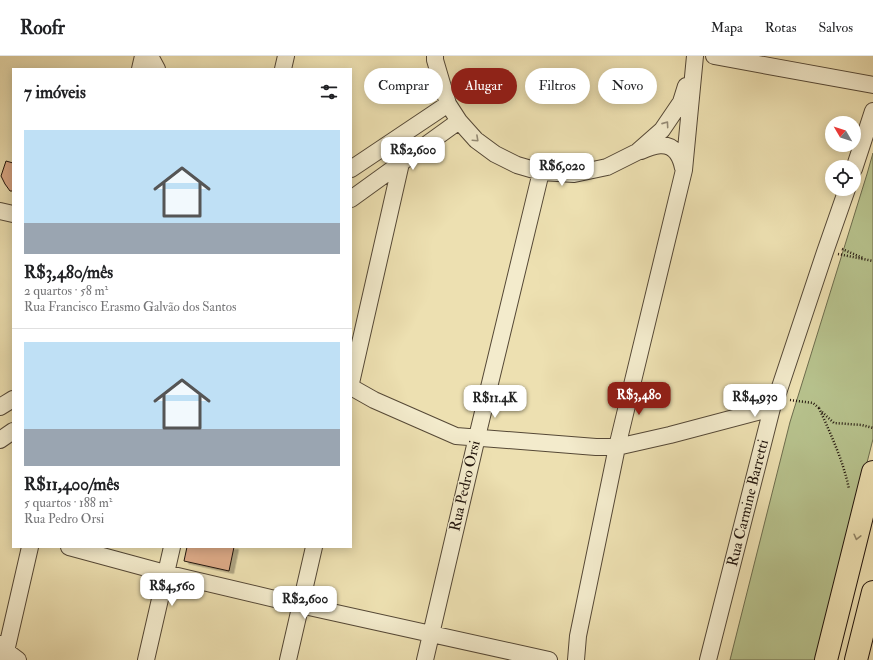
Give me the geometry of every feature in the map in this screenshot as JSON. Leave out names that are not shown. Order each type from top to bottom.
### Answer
[{"type":"highway","points":[[826,660],[873,472]]},
{"type":"highway","points":[[856,660],[873,592]]},
{"type":"street","points":[[140,68],[143,56]]},
{"type":"street","points":[[150,56],[156,68]]},
{"type":"street","points":[[283,68],[286,56]]},
{"type":"street","points":[[435,56],[448,104],[459,121],[476,140],[495,154],[517,165],[541,172],[574,174],[607,167],[637,152],[662,130],[681,102],[694,56]]},
{"type":"street","points":[[576,660],[578,636],[617,447],[684,170],[694,56]]},
{"type":"street","points":[[714,56],[873,85]]},
{"type":"street","points":[[352,168],[448,104]]},
{"type":"street","points":[[857,160],[873,111]]},
{"type":"street","points":[[352,198],[459,121]]},
{"type":"street","points":[[631,155],[654,147],[664,145],[670,146],[677,152],[684,170]]},
{"type":"street","points":[[352,379],[401,163]]},
{"type":"street","name":"Rua Pedro Orsi","points":[[425,660],[541,172]]},
{"type":"street","name":"Rua Carmine Barretti","points":[[708,660],[774,403],[846,196]]},
{"type":"street","points":[[0,211],[12,214]]},
{"type":"street","points":[[352,388],[374,400],[456,436],[617,447],[670,435],[774,403]]},
{"type":"street","points":[[0,407],[12,400]]},
{"type":"street","points":[[0,440],[12,432]]},
{"type":"street","points":[[7,654],[30,548]]},
{"type":"street","points":[[73,548],[165,573],[300,605],[549,660]]},
{"type":"street","points":[[146,660],[172,548]]},
{"type":"street","points":[[288,660],[314,548]]},
{"type":"path","points":[[827,248],[873,262]]},
{"type":"path","points":[[827,248],[873,262]]},
{"type":"path","points":[[774,403],[813,403],[834,423],[873,428]]},
{"type":"path","points":[[819,408],[836,446],[846,473],[851,494]]},
{"type":"green space","points":[[873,153],[873,439],[817,660],[730,660],[790,422]]},
{"type":"building","points":[[6,161],[12,163],[12,191],[10,191],[1,176]]},
{"type":"building","points":[[187,548],[234,548],[229,571],[184,561]]}]
